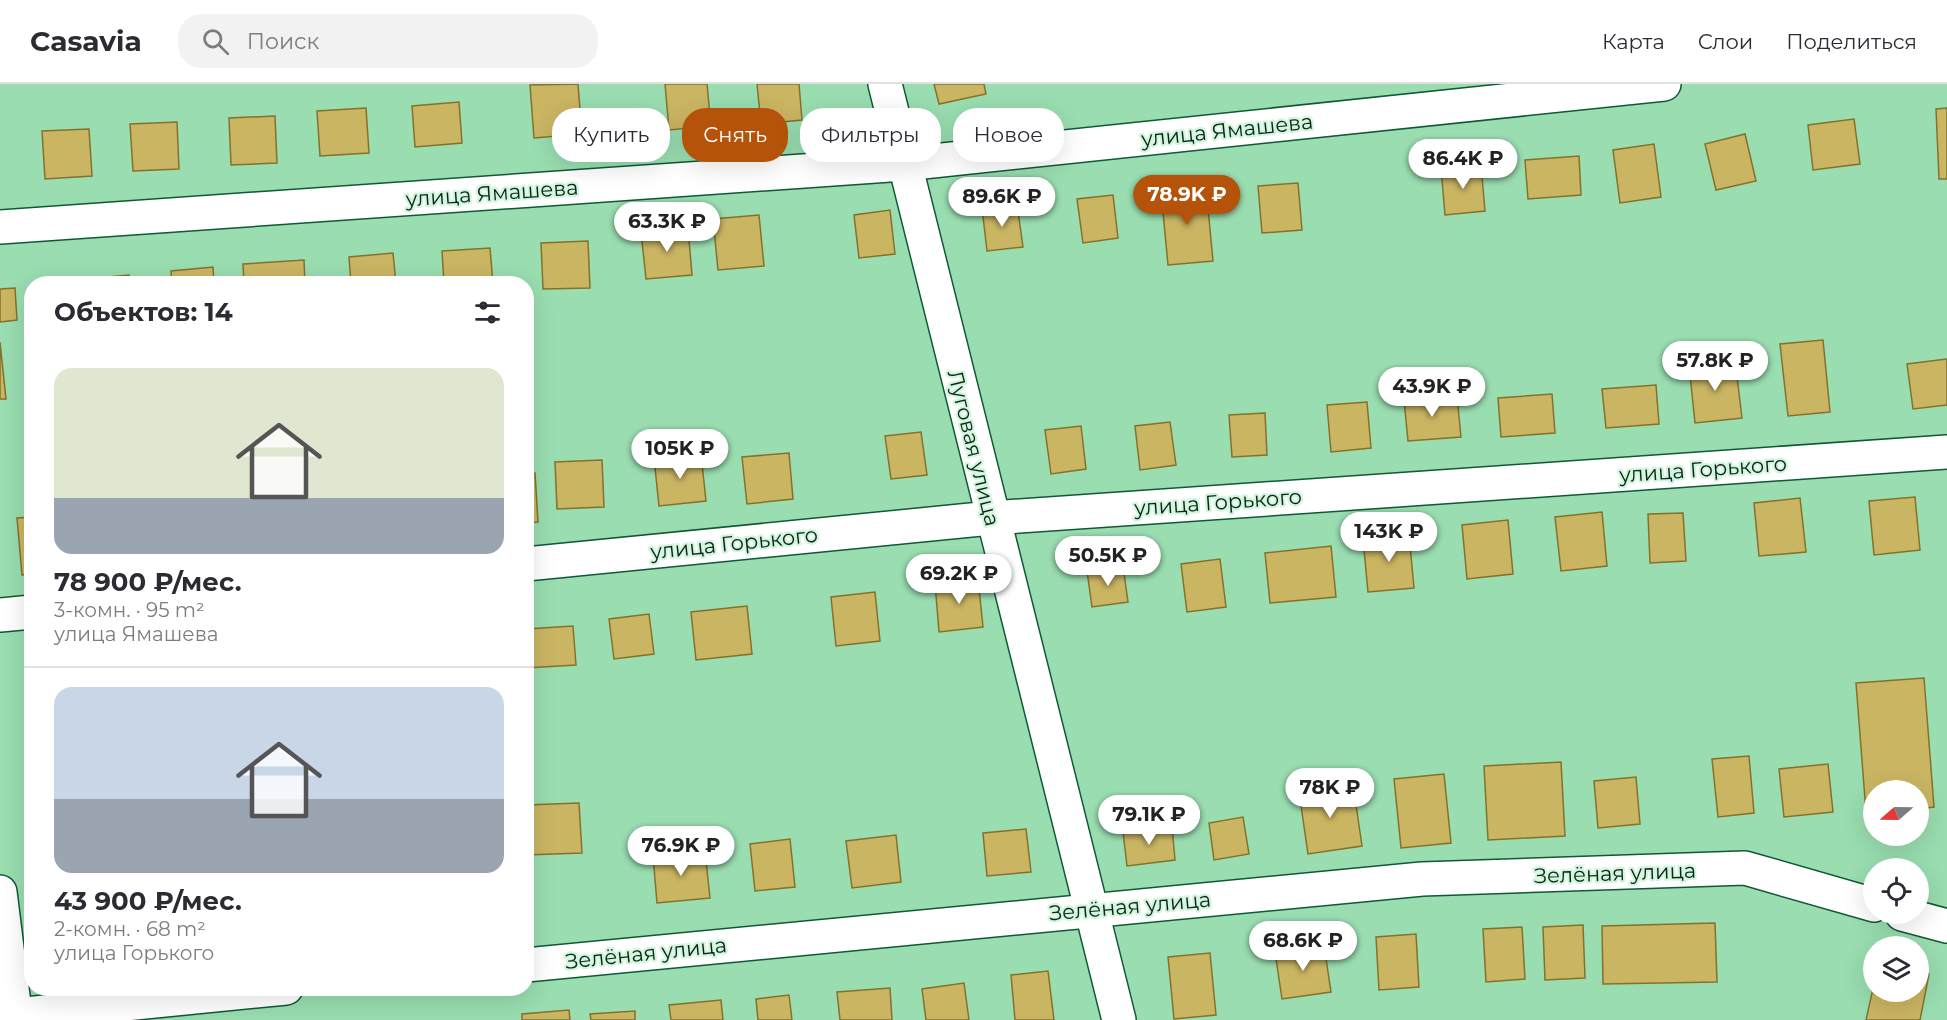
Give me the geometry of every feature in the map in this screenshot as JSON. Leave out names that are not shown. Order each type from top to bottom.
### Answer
[{"type":"street","name":"Луговая улица","points":[[885,84],[1119,1020]]},
{"type":"street","name":"улица Ямашева","points":[[0,227],[904,164],[1664,84]]},
{"type":"street","name":"улица Горького","points":[[534,563],[992,518],[1947,452]]},
{"type":"street","points":[[0,615],[24,613]]},
{"type":"street","name":"Зелёная улица","points":[[534,964],[1422,879],[1745,868],[1863,902]]},
{"type":"street","points":[[0,892],[15,1018],[214,996]]},
{"type":"street","points":[[1929,921],[1947,926]]},
{"type":"building","points":[[578,84],[580,108],[552,108],[552,136],[534,138],[530,85]]},
{"type":"building","points":[[665,84],[707,84],[709,108],[682,108],[682,129],[670,130],[670,108],[667,108]]},
{"type":"building","points":[[757,84],[799,84],[800,120],[788,121],[788,108],[759,108]]},
{"type":"building","points":[[934,84],[984,84],[986,94],[939,104]]},
{"type":"building","points":[[459,102],[462,143],[415,147],[412,106]]},
{"type":"building","points":[[366,108],[369,153],[320,156],[317,111]]},
{"type":"building","points":[[1947,108],[1947,179],[1939,179],[1936,109]]},
{"type":"building","points":[[275,116],[277,163],[231,165],[229,118]]},
{"type":"building","points":[[1854,119],[1860,164],[1813,170],[1808,125]]},
{"type":"building","points":[[177,122],[179,169],[133,171],[130,124]]},
{"type":"building","points":[[89,129],[92,176],[45,179],[42,131]]},
{"type":"building","points":[[1745,134],[1756,181],[1716,190],[1705,144]]},
{"type":"building","points":[[1654,144],[1661,197],[1620,203],[1613,150]]},
{"type":"building","points":[[1579,156],[1581,195],[1528,199],[1525,160]]},
{"type":"building","points":[[1481,165],[1485,211],[1445,215],[1441,168]]},
{"type":"building","points":[[1298,183],[1302,230],[1262,233],[1258,186]]},
{"type":"building","points":[[1206,187],[1213,261],[1168,265],[1161,191]]},
{"type":"building","points":[[1113,195],[1118,238],[1083,243],[1077,199]]},
{"type":"building","points":[[1017,204],[1023,247],[987,251],[982,208]]},
{"type":"building","points":[[890,210],[895,254],[859,258],[854,215]]},
{"type":"building","points":[[759,215],[764,266],[718,270],[713,219]]},
{"type":"building","points":[[688,228],[692,275],[646,279],[641,232]]},
{"type":"building","points":[[588,241],[590,288],[543,289],[541,243]]},
{"type":"building","points":[[490,248],[492,276],[444,276],[442,251]]},
{"type":"building","points":[[393,253],[395,276],[350,276],[349,257]]},
{"type":"building","points":[[304,260],[305,276],[244,276],[243,264]]},
{"type":"building","points":[[213,267],[214,276],[171,276],[171,271]]},
{"type":"building","points":[[15,288],[17,320],[0,322],[0,289]]},
{"type":"building","points":[[1823,340],[1830,412],[1788,416],[1780,344]]},
{"type":"building","points":[[0,342],[6,399],[0,399]]},
{"type":"building","points":[[1947,359],[1947,405],[1913,409],[1907,364]]},
{"type":"building","points":[[1735,360],[1742,418],[1695,423],[1689,365]]},
{"type":"building","points":[[1656,385],[1659,424],[1606,428],[1602,389]]},
{"type":"building","points":[[1552,394],[1555,433],[1501,437],[1498,398]]},
{"type":"building","points":[[1457,396],[1461,437],[1408,441],[1404,400]]},
{"type":"building","points":[[1367,402],[1371,448],[1331,452],[1327,405]]},
{"type":"building","points":[[1265,413],[1267,455],[1232,457],[1229,415]]},
{"type":"building","points":[[1170,422],[1176,465],[1140,470],[1135,426]]},
{"type":"building","points":[[1081,426],[1086,469],[1051,474],[1045,430]]},
{"type":"building","points":[[921,432],[927,475],[891,479],[885,436]]},
{"type":"building","points":[[789,453],[793,499],[747,504],[742,457]]},
{"type":"building","points":[[701,454],[706,501],[659,506],[654,458]]},
{"type":"building","points":[[602,460],[604,507],[557,509],[555,462]]},
{"type":"building","points":[[534,473],[538,522],[534,522]]},
{"type":"building","points":[[1915,497],[1920,550],[1874,555],[1869,501]]},
{"type":"building","points":[[1800,498],[1806,552],[1759,556],[1754,503]]},
{"type":"building","points":[[1602,512],[1607,566],[1561,571],[1555,517]]},
{"type":"building","points":[[1683,513],[1686,561],[1650,563],[1648,514]]},
{"type":"building","points":[[17,518],[24,518],[24,575],[22,575]]},
{"type":"building","points":[[1508,520],[1513,574],[1467,579],[1462,525]]},
{"type":"building","points":[[1409,534],[1414,588],[1368,592],[1363,539]]},
{"type":"building","points":[[1331,546],[1336,597],[1270,603],[1265,553]]},
{"type":"building","points":[[1220,559],[1226,607],[1187,612],[1181,564]]},
{"type":"building","points":[[1123,566],[1128,602],[1092,607],[1087,571]]},
{"type":"building","points":[[978,578],[983,627],[939,632],[935,583]]},
{"type":"building","points":[[875,592],[880,641],[836,646],[831,597]]},
{"type":"building","points":[[747,606],[752,654],[696,660],[691,612]]},
{"type":"building","points":[[649,614],[654,654],[614,659],[609,619]]},
{"type":"building","points":[[573,626],[576,665],[534,668],[534,628]]},
{"type":"building","points":[[1924,678],[1934,807],[1929,808],[1929,780],[1864,780],[1856,683]]},
{"type":"building","points":[[1749,756],[1754,813],[1718,817],[1712,759]]},
{"type":"building","points":[[1561,762],[1565,836],[1488,840],[1484,766]]},
{"type":"building","points":[[1828,764],[1833,812],[1784,817],[1779,769]]},
{"type":"building","points":[[1444,774],[1451,843],[1401,848],[1394,779]]},
{"type":"building","points":[[1636,777],[1640,824],[1598,828],[1594,781]]},
{"type":"building","points":[[1353,784],[1362,846],[1308,854],[1299,792]]},
{"type":"building","points":[[579,803],[582,853],[534,855],[534,805]]},
{"type":"building","points":[[1243,817],[1249,854],[1214,860],[1209,823]]},
{"type":"building","points":[[1172,826],[1175,860],[1127,866],[1123,832]]},
{"type":"building","points":[[1026,829],[1031,872],[987,876],[983,833]]},
{"type":"building","points":[[896,835],[901,882],[852,888],[846,841]]},
{"type":"building","points":[[790,839],[795,887],[755,891],[750,844]]},
{"type":"building","points":[[705,851],[710,898],[657,903],[653,856]]},
{"type":"building","points":[[1715,923],[1717,982],[1603,984],[1602,926]]},
{"type":"building","points":[[1583,925],[1585,978],[1545,980],[1543,927]]},
{"type":"building","points":[[1522,927],[1525,979],[1486,982],[1483,929]]},
{"type":"building","points":[[1416,934],[1419,987],[1379,990],[1376,937]]},
{"type":"building","points":[[1324,945],[1331,992],[1282,999],[1275,952]]},
{"type":"building","points":[[1210,953],[1216,1015],[1174,1019],[1168,957]]},
{"type":"building","points":[[1048,971],[1054,1020],[1015,1020],[1011,975]]},
{"type":"building","points":[[964,983],[969,1020],[926,1020],[922,989]]},
{"type":"building","points":[[890,988],[892,1020],[840,1020],[837,992]]},
{"type":"building","points":[[789,995],[792,1020],[758,1020],[756,999]]},
{"type":"building","points":[[721,1000],[723,1020],[671,1020],[669,1005]]},
{"type":"building","points":[[1870,1002],[1924,1002],[1920,1020],[1866,1020]]},
{"type":"building","points":[[569,1010],[570,1020],[522,1020],[522,1014]]},
{"type":"building","points":[[635,1011],[635,1020],[591,1020],[590,1014]]}]
